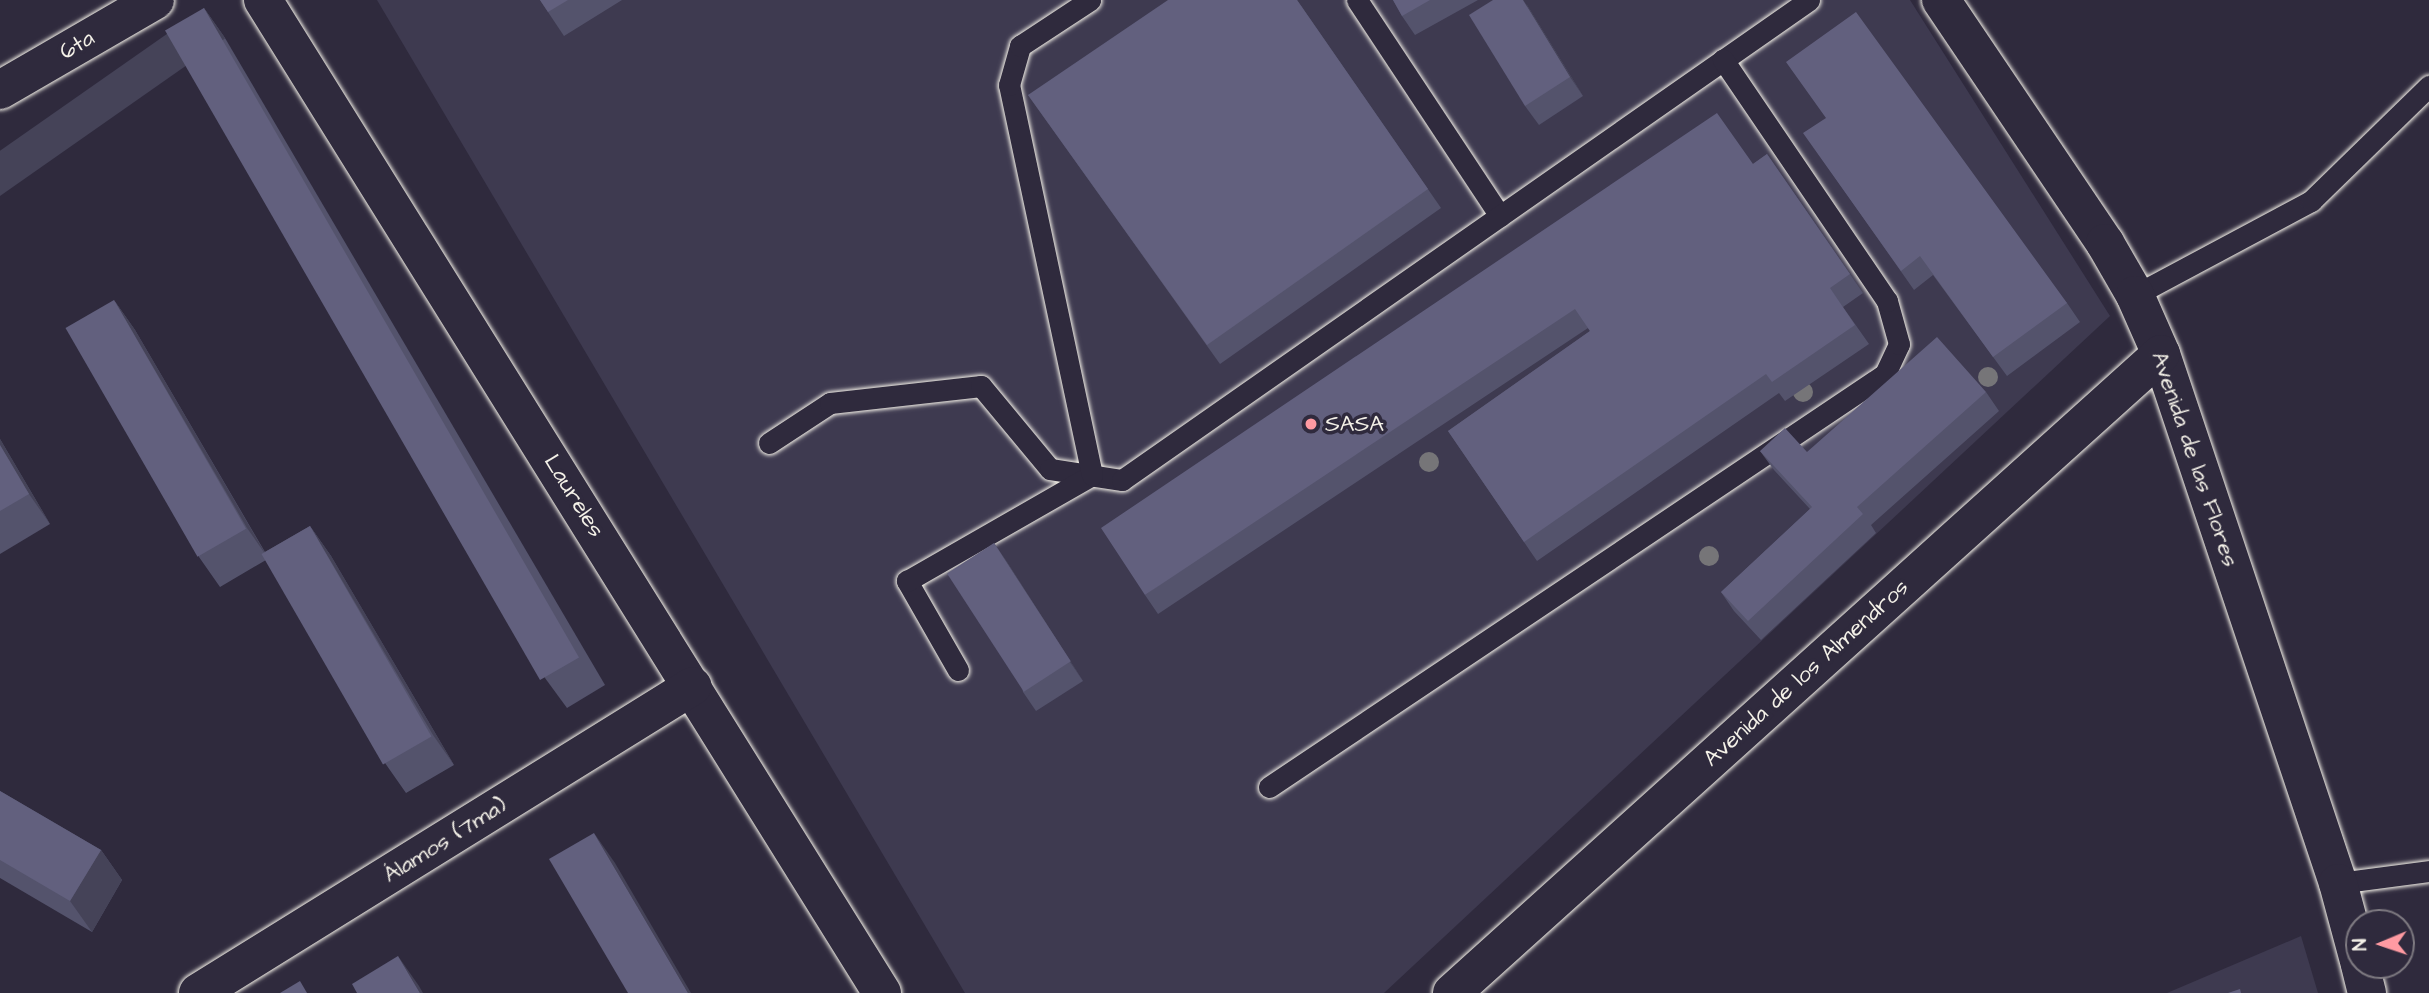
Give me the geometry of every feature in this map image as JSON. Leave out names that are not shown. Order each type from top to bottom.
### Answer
[{"type":"street","name":"6ta","points":[[0,90],[155,0]]},
{"type":"street","name":"Laureles","points":[[263,0],[882,993]]},
{"type":"street","name":"Avenida de las Flores","points":[[1941,0],[2105,243],[2135,295],[2161,354],[2345,909]]},
{"type":"street","name":"Avenida de los Almendros","points":[[1452,993],[2161,354]]},
{"type":"street","name":"Álamos (7ma)","points":[[198,993],[693,686]]},
{"type":"lane","points":[[1090,0],[1020,46],[1009,85],[1092,475]]},
{"type":"lane","points":[[1357,0],[1500,216]]},
{"type":"lane","points":[[769,443],[831,403],[981,386],[1050,469],[1122,480],[1809,0]]},
{"type":"lane","points":[[1269,787],[1885,374],[1899,344],[1887,300],[1723,60]]},
{"type":"lane","points":[[2135,295],[2311,201],[2429,86]]},
{"type":"lane","points":[[958,670],[907,581],[1092,475]]},
{"type":"lane","points":[[2338,883],[2429,871]]},
{"type":"shaded area","name":"SASA","points":[[377,0],[1910,0],[2110,316],[1384,993],[965,993]]},
{"type":"shaded area","points":[[2301,936],[2318,993],[2167,993]]},
{"type":"building","points":[[540,0],[568,0],[548,12]]},
{"type":"building","points":[[1168,0],[1297,0],[1428,189],[1207,345],[1028,95]]},
{"type":"building","points":[[1393,0],[1430,0],[1402,16]]},
{"type":"building","points":[[1493,0],[1523,0],[1570,77],[1525,106],[1469,15]]},
{"type":"building","points":[[204,8],[579,658],[540,680],[165,30]]},
{"type":"building","points":[[1856,12],[2067,303],[1993,357],[1920,256],[1901,271],[1803,133],[1826,118],[1786,62]]},
{"type":"building","points":[[1717,113],[1753,164],[1767,154],[1850,274],[1830,288],[1855,325],[1772,382],[1766,374],[1524,542],[1448,431],[1590,331],[1575,309],[1145,595],[1101,528]]},
{"type":"building","points":[[114,300],[246,529],[198,557],[66,328]]},
{"type":"building","points":[[1937,337],[1986,392],[1857,507],[1863,514],[1748,621],[1721,592],[1812,507],[1760,451],[1785,428],[1807,452]]},
{"type":"building","points":[[0,445],[29,494],[0,511]]},
{"type":"building","points":[[310,526],[432,736],[383,764],[262,554]]},
{"type":"building","points":[[994,543],[1071,661],[1024,692],[947,573]]},
{"type":"building","points":[[0,791],[101,850],[70,901],[0,860]]},
{"type":"building","points":[[594,833],[688,993],[628,993],[549,859]]},
{"type":"building","points":[[398,956],[420,993],[357,993],[352,984]]},
{"type":"building","points":[[300,981],[307,993],[280,993]]},
{"type":"place","name":"SASA","points":[[1311,424]]}]
